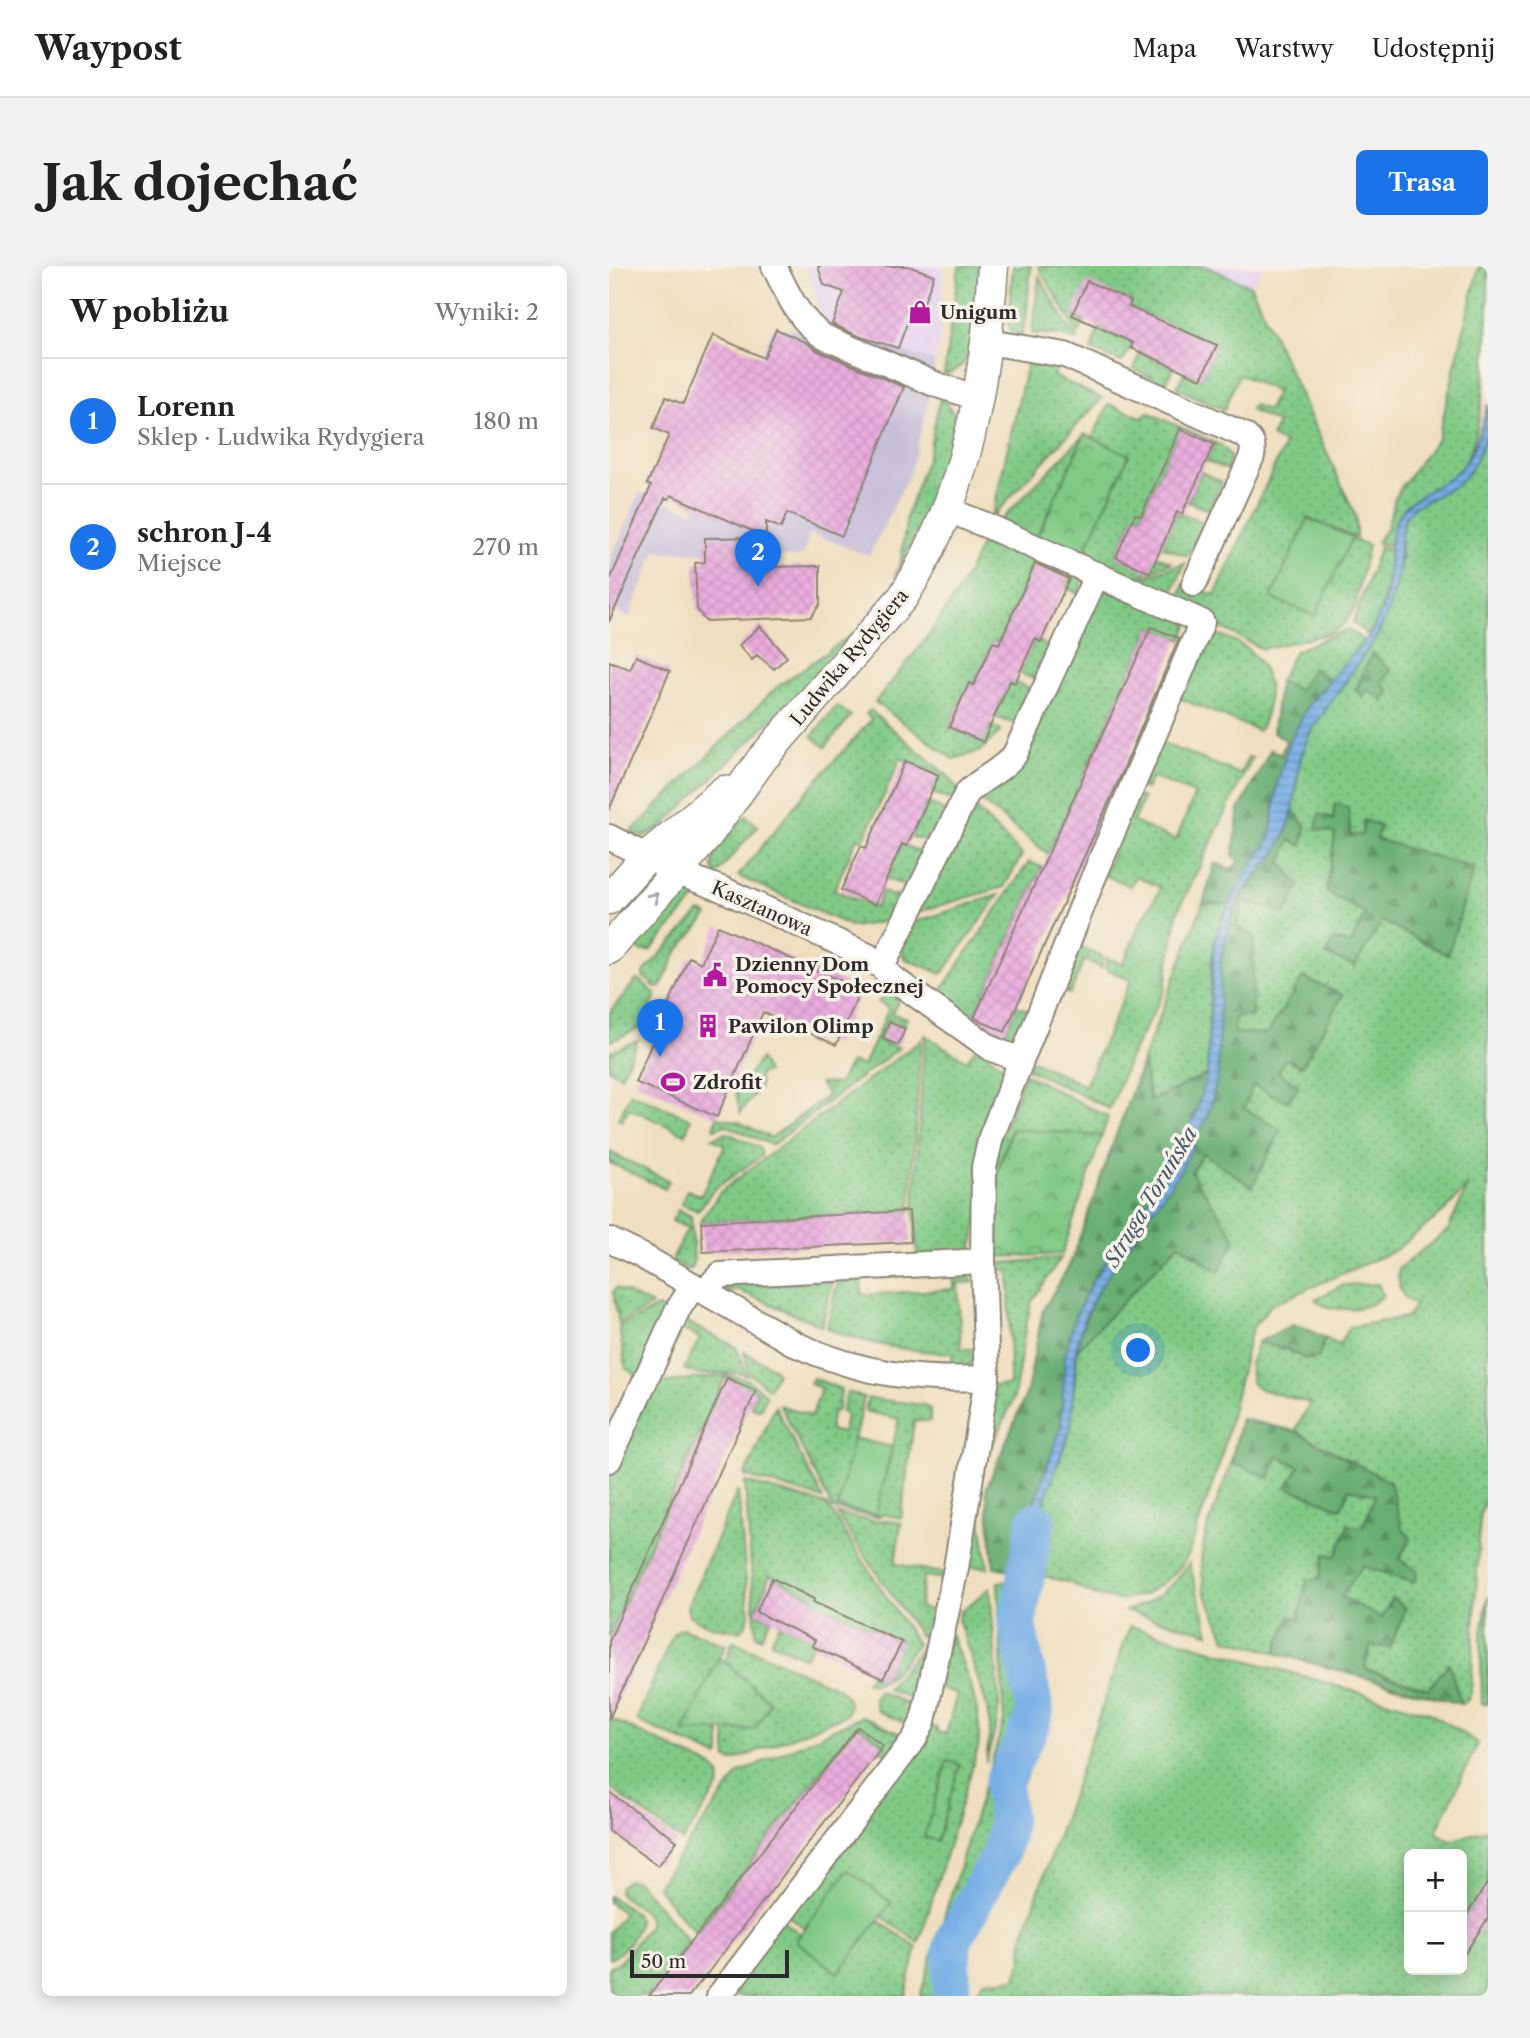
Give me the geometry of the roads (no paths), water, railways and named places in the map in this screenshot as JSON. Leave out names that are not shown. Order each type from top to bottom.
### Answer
[{"type":"street","points":[[774,266],[799,313],[824,337],[937,386],[978,398]]},
{"type":"street","name":"Ludwika Rydygiera","points":[[609,949],[704,840],[762,759],[903,597],[930,549],[947,510],[971,432],[988,342],[993,266]]},
{"type":"street","points":[[988,342],[1065,355],[1251,440],[1254,447],[1252,456],[1193,584]]},
{"type":"street","points":[[719,1996],[915,1738],[926,1708],[946,1617],[987,1378],[983,1261],[984,1167],[991,1137],[1092,881],[1202,622],[947,510]]},
{"type":"street","points":[[883,967],[967,793],[980,780],[1007,765],[1015,754],[1097,574]]},
{"type":"street","name":"Ludwika Rydygiera","points":[[609,899],[646,857],[762,759]]},
{"type":"street","name":"Kasztanowa","points":[[609,837],[676,872],[715,886],[867,956],[883,967],[891,977],[982,1043],[1021,1060]]},
{"type":"street","points":[[609,1240],[797,1345],[850,1365],[878,1373],[942,1380],[987,1378]]},
{"type":"street","points":[[609,1460],[677,1311],[698,1289],[720,1275],[983,1261]]},
{"type":"water","points":[[1488,404],[1488,432],[1473,467],[1457,485],[1414,507],[1405,518],[1401,534],[1398,581],[1384,622],[1309,734],[1300,760],[1293,810],[1286,834],[1273,857],[1242,893],[1233,913],[1221,956],[1218,1074],[1206,1120],[1182,1168],[1098,1290],[1084,1319],[1076,1350],[1071,1428],[1043,1504],[1030,1573],[1022,1572],[1033,1507],[1061,1427],[1065,1356],[1075,1317],[1093,1280],[1173,1165],[1195,1116],[1207,1074],[1214,942],[1223,917],[1249,867],[1265,848],[1271,835],[1277,785],[1289,743],[1309,704],[1369,636],[1378,618],[1387,593],[1391,542],[1398,517],[1414,499],[1449,478],[1465,463],[1475,445]]},
{"type":"waterway","name":"Struga Toruńska","points":[[951,1996],[952,1948],[955,1937],[1000,1854],[1007,1821],[1003,1783],[1035,1711],[1017,1624],[1036,1521]]},
{"type":"place","name":"Unigum","points":[[920,312]]},
{"type":"place","name":"schron J-4","points":[[758,587]]},
{"type":"place","name":"Dzienny Dom Pomocy Społecznej","points":[[715,975]]},
{"type":"place","name":"Pawilon Olimp","points":[[708,1026]]},
{"type":"place","name":"Lorenn","points":[[660,1057]]},
{"type":"place","name":"Zdrofit","points":[[673,1082]]}]
